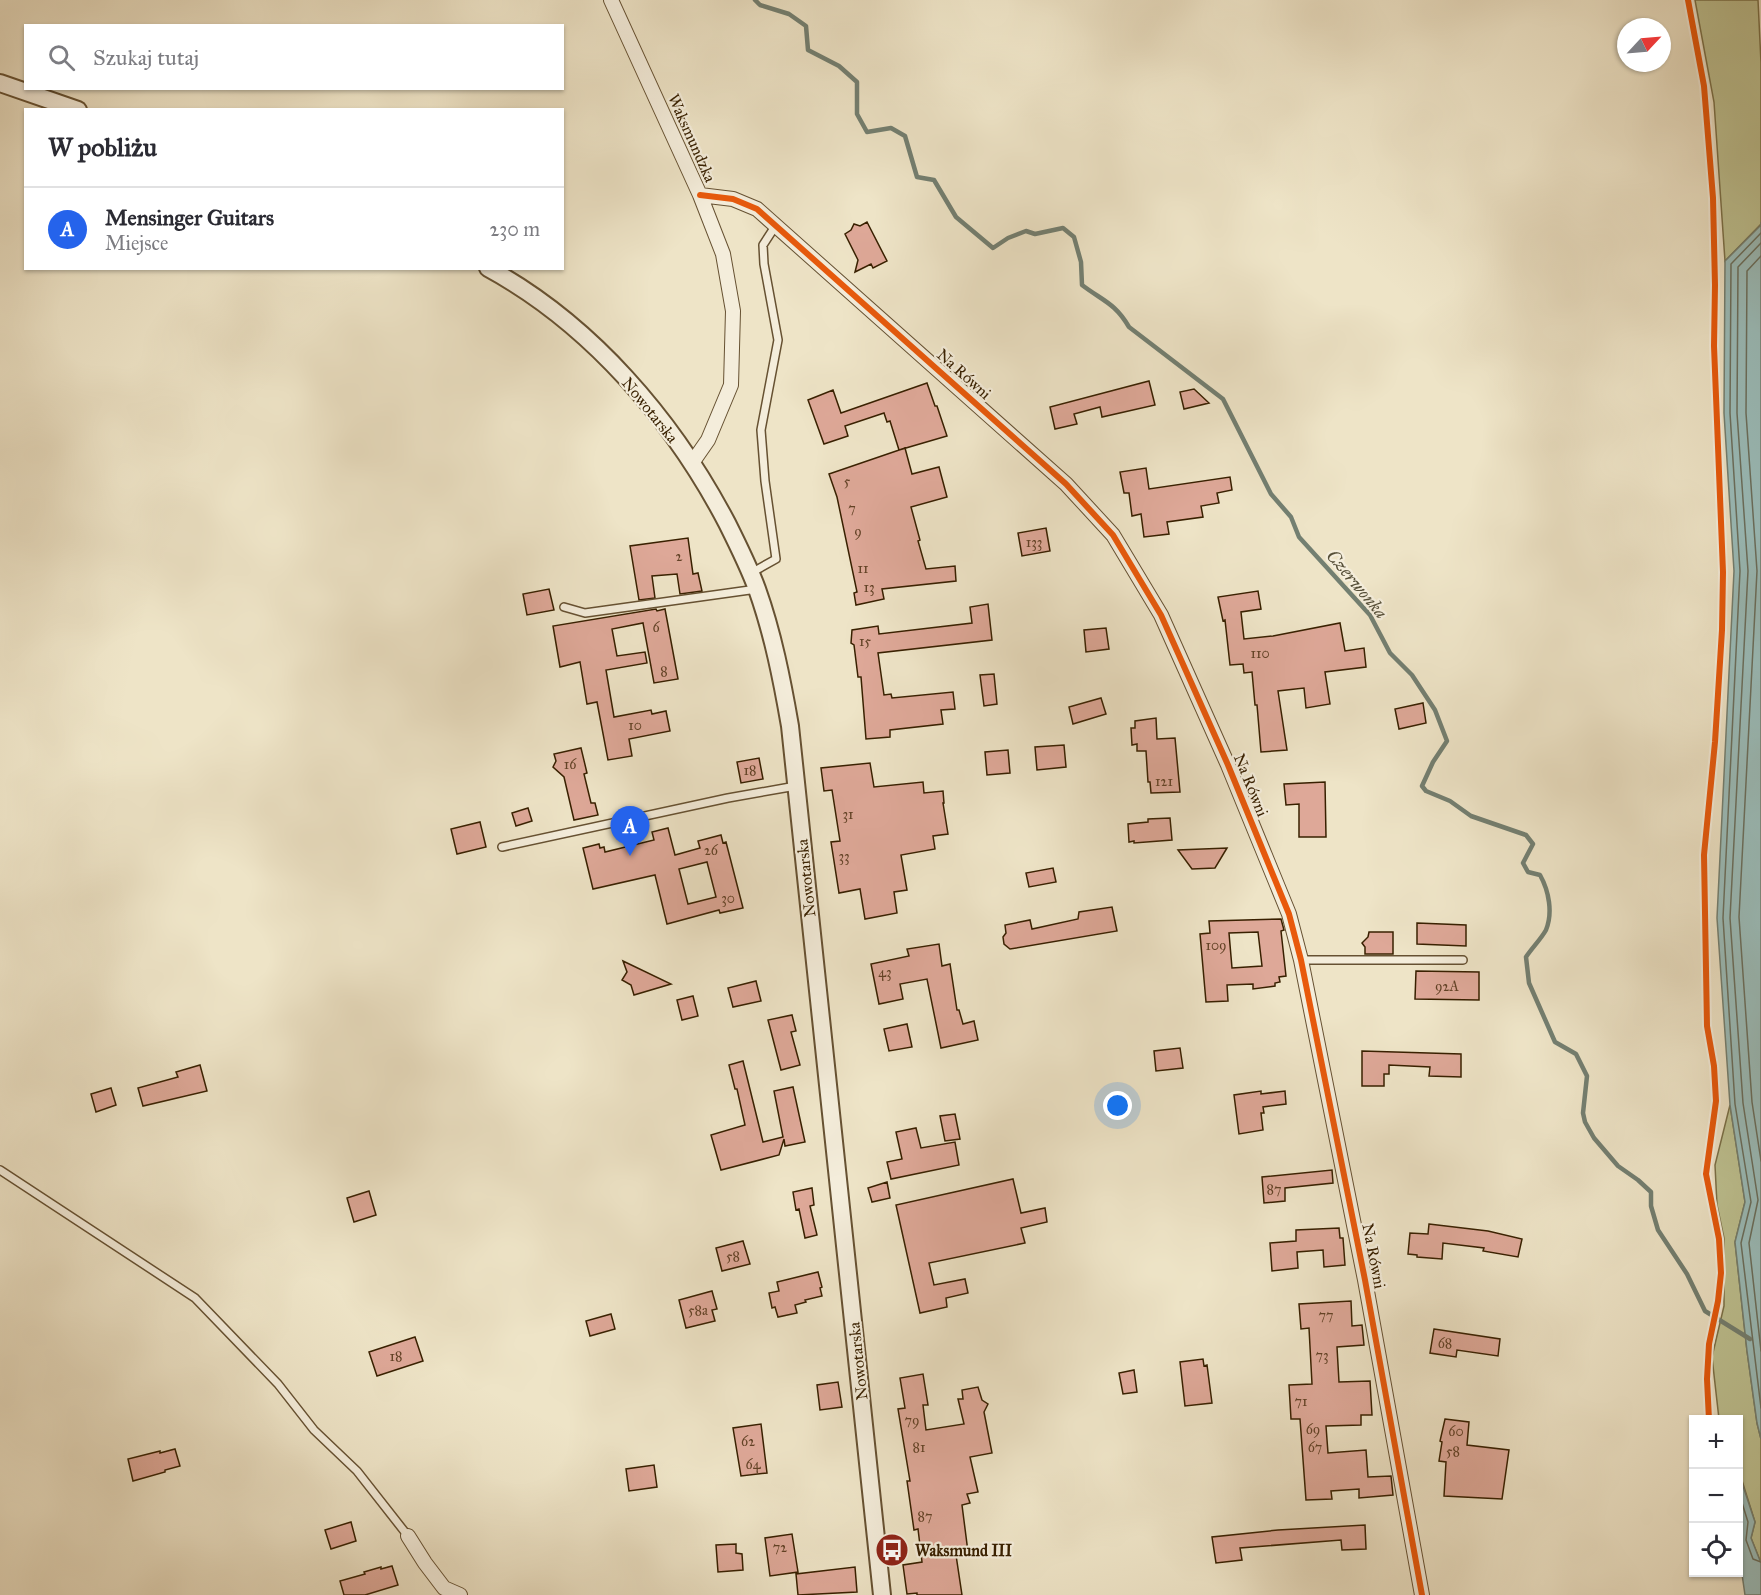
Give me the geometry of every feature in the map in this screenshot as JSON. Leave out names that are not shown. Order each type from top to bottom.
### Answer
[{"type":"street","name":"Waksmundzka","points":[[611,0],[700,195],[723,254],[733,311],[731,385],[708,440],[692,463]]},
{"type":"street","points":[[0,83],[72,108]]},
{"type":"street","name":"Na Równi","points":[[700,195],[733,199],[757,209],[1066,484],[1113,535],[1161,615],[1228,765],[1288,914],[1301,960],[1365,1280],[1422,1595]]},
{"type":"street","name":"Nowotarska","points":[[492,270],[541,303],[600,353],[651,407],[692,463],[717,505],[751,573],[774,646],[783,685],[796,786],[882,1595]]},
{"type":"street","points":[[408,1536],[444,1588],[460,1595]]},
{"type":"lane","points":[[751,573],[776,559],[765,481],[761,430],[778,340],[764,264],[763,245],[776,225]]},
{"type":"lane","points":[[564,607],[585,614],[757,589]]},
{"type":"lane","points":[[502,847],[728,798],[796,786]]},
{"type":"lane","points":[[1301,960],[1463,960]]},
{"type":"lane","points":[[0,1170],[195,1298],[278,1384],[314,1430],[357,1471],[408,1536]]},
{"type":"green space","points":[[1695,0],[1758,0],[1761,63],[1761,224],[1725,261],[1714,102]]},
{"type":"green space","points":[[1730,1105],[1745,1202],[1735,1242],[1747,1351],[1761,1439],[1761,1563],[1751,1538],[1755,1522],[1743,1484],[1743,1415],[1719,1415],[1712,1357],[1724,1306],[1724,1238],[1717,1205],[1715,1165]]},
{"type":"water","points":[[1761,225],[1761,1439],[1747,1351],[1735,1242],[1745,1202],[1730,1105],[1717,918],[1734,571],[1724,413],[1725,261]]},
{"type":"water","points":[[1743,1486],[1755,1522],[1751,1538],[1761,1563],[1761,1595],[1745,1595],[1742,1577]]},
{"type":"building","points":[[867,222],[887,261],[873,268],[871,264],[855,272],[858,260],[845,234],[854,224],[860,226]]},
{"type":"building","points":[[1149,381],[1155,405],[1102,417],[1100,407],[1074,414],[1077,424],[1055,429],[1050,407]]},
{"type":"building","points":[[927,383],[947,436],[899,450],[890,421],[887,422],[884,413],[845,426],[848,436],[824,444],[808,400],[833,390],[841,413]]},
{"type":"building","points":[[1194,389],[1209,403],[1184,409],[1180,392]]},
{"type":"building","points":[[905,448],[912,474],[939,467],[947,497],[911,507],[926,569],[955,566],[956,581],[882,589],[884,599],[856,605],[854,593],[857,592],[837,497],[829,474]]},
{"type":"building","points":[[1146,468],[1149,489],[1230,477],[1232,490],[1217,493],[1219,503],[1201,506],[1203,517],[1167,522],[1169,534],[1144,537],[1141,514],[1132,516],[1129,493],[1124,493],[1120,472]]},
{"type":"building","points":[[1046,528],[1050,551],[1022,556],[1018,533]]},
{"type":"building","points":[[688,538],[693,574],[698,573],[702,591],[680,594],[677,574],[652,576],[655,598],[639,600],[630,546]]},
{"type":"building","points":[[549,589],[554,610],[527,615],[523,594]]},
{"type":"building","points":[[1258,591],[1261,609],[1241,612],[1244,639],[1273,636],[1340,623],[1345,651],[1364,648],[1366,667],[1325,672],[1330,704],[1306,708],[1304,688],[1278,691],[1287,750],[1261,752],[1252,672],[1244,673],[1243,664],[1230,665],[1225,620],[1223,621],[1218,597]]},
{"type":"building","points":[[988,604],[992,640],[878,653],[884,695],[891,694],[892,698],[953,692],[955,709],[941,710],[943,724],[890,730],[890,737],[866,739],[861,677],[858,677],[854,645],[851,643],[852,630],[878,626],[879,634],[972,623],[970,607]]},
{"type":"building","points":[[656,609],[657,611],[665,609],[678,679],[654,683],[643,623],[612,629],[617,656],[645,652],[647,663],[606,670],[614,717],[651,710],[652,714],[666,711],[670,731],[629,739],[632,756],[608,760],[597,702],[587,704],[580,662],[560,667],[553,626]]},
{"type":"building","points":[[1106,628],[1109,649],[1086,652],[1084,630]]},
{"type":"building","points":[[994,674],[997,704],[984,706],[980,675]]},
{"type":"building","points":[[1101,698],[1106,714],[1073,724],[1069,707]]},
{"type":"building","points":[[1423,703],[1426,723],[1399,729],[1395,709]]},
{"type":"building","points":[[1156,718],[1157,739],[1175,738],[1180,792],[1151,793],[1146,751],[1137,751],[1137,744],[1132,745],[1131,728],[1135,728],[1135,721]]},
{"type":"building","points":[[1064,745],[1066,767],[1037,770],[1035,747]]},
{"type":"building","points":[[581,748],[591,803],[595,803],[598,815],[574,820],[564,777],[553,767],[556,761],[554,754]]},
{"type":"building","points":[[1008,750],[1010,773],[987,775],[985,752]]},
{"type":"building","points":[[759,758],[763,779],[741,783],[737,762]]},
{"type":"building","points":[[870,763],[874,787],[923,782],[924,793],[943,791],[948,834],[933,836],[935,849],[901,855],[907,890],[894,892],[897,913],[865,919],[860,889],[839,893],[831,842],[840,841],[832,790],[824,791],[821,768]]},
{"type":"building","points":[[1325,782],[1326,837],[1299,837],[1299,804],[1286,805],[1284,784]]},
{"type":"building","points":[[528,808],[532,821],[516,826],[512,813]]},
{"type":"building","points":[[1170,818],[1172,840],[1129,842],[1128,824],[1148,822],[1148,819]]},
{"type":"building","points":[[480,822],[486,847],[457,854],[451,829]]},
{"type":"building","points":[[668,828],[675,855],[700,848],[698,841],[721,835],[723,843],[726,842],[743,908],[720,913],[719,910],[667,924],[655,875],[593,889],[583,848],[599,844],[600,848],[604,847],[605,852],[654,840],[652,832]],"holes":[[[707,862],[716,897],[688,904],[679,869]]]},
{"type":"building","points":[[1227,848],[1215,868],[1192,869],[1178,850]]},
{"type":"building","points":[[1053,868],[1056,882],[1029,887],[1026,873]]},
{"type":"building","points":[[1112,907],[1117,931],[1010,949],[1004,944],[1005,925],[1030,920],[1032,929],[1078,919],[1079,912]]},
{"type":"building","points":[[1281,919],[1284,930],[1281,931],[1286,976],[1279,977],[1280,982],[1275,983],[1275,986],[1253,989],[1253,984],[1227,985],[1228,1001],[1206,1002],[1200,934],[1210,933],[1209,921]],"holes":[[[1258,932],[1262,966],[1232,968],[1229,933]]]},
{"type":"building","points":[[1417,923],[1466,925],[1466,946],[1417,944]]},
{"type":"building","points":[[1369,932],[1393,932],[1393,954],[1365,954],[1365,947],[1362,943],[1368,937]]},
{"type":"building","points":[[939,944],[942,966],[950,964],[957,1010],[959,1010],[963,1024],[974,1021],[978,1040],[941,1048],[927,979],[900,984],[903,999],[879,1004],[871,964],[909,956],[907,949]]},
{"type":"building","points":[[623,961],[671,984],[634,995],[631,985],[622,980],[627,972]]},
{"type":"building","points":[[1416,971],[1479,972],[1479,1000],[1415,999]]},
{"type":"building","points":[[756,981],[761,1001],[733,1007],[728,988]]},
{"type":"building","points":[[693,996],[698,1016],[682,1020],[677,1000]]},
{"type":"building","points":[[792,1015],[796,1031],[791,1032],[800,1065],[781,1070],[768,1020]]},
{"type":"building","points":[[907,1024],[912,1047],[889,1051],[884,1029]]},
{"type":"building","points":[[1180,1048],[1183,1068],[1156,1071],[1154,1051]]},
{"type":"building","points":[[1362,1051],[1461,1054],[1461,1077],[1429,1076],[1430,1067],[1389,1065],[1389,1074],[1384,1074],[1384,1086],[1362,1086]]},
{"type":"building","points":[[743,1061],[763,1142],[783,1137],[774,1091],[793,1087],[805,1142],[785,1146],[784,1139],[779,1155],[721,1170],[711,1135],[745,1125],[729,1065]]},
{"type":"building","points":[[200,1065],[207,1091],[143,1106],[138,1088],[178,1077],[176,1072]]},
{"type":"building","points":[[111,1088],[116,1105],[96,1112],[91,1094]]},
{"type":"building","points":[[1261,1091],[1261,1094],[1285,1091],[1286,1104],[1263,1107],[1264,1113],[1261,1113],[1263,1130],[1239,1134],[1234,1095]]},
{"type":"building","points":[[955,1114],[960,1139],[945,1141],[940,1116]]},
{"type":"building","points":[[916,1128],[921,1148],[955,1142],[959,1165],[891,1179],[887,1162],[902,1159],[896,1132]]},
{"type":"building","points":[[1332,1170],[1333,1183],[1285,1188],[1285,1201],[1264,1203],[1262,1177]]},
{"type":"building","points":[[1013,1179],[1021,1213],[1045,1208],[1047,1222],[1021,1228],[1025,1243],[929,1263],[934,1285],[965,1279],[968,1293],[946,1298],[947,1307],[920,1313],[896,1205]]},
{"type":"building","points":[[887,1182],[890,1198],[872,1202],[868,1188]]},
{"type":"building","points":[[812,1188],[814,1205],[810,1206],[817,1235],[805,1238],[793,1192]]},
{"type":"building","points":[[369,1191],[376,1215],[354,1222],[347,1198]]},
{"type":"building","points":[[1429,1224],[1488,1231],[1522,1239],[1518,1257],[1483,1251],[1484,1248],[1443,1243],[1442,1259],[1408,1254],[1410,1233],[1428,1234]]},
{"type":"building","points":[[1339,1228],[1340,1238],[1343,1238],[1345,1265],[1324,1267],[1323,1250],[1297,1252],[1298,1268],[1272,1271],[1270,1243],[1296,1241],[1296,1230]]},
{"type":"building","points":[[743,1241],[750,1264],[722,1271],[716,1248]]},
{"type":"building","points":[[818,1272],[822,1296],[795,1305],[797,1313],[778,1317],[775,1307],[772,1308],[769,1293],[779,1291],[777,1282]]},
{"type":"building","points":[[712,1291],[717,1309],[712,1310],[715,1321],[686,1328],[679,1300]]},
{"type":"building","points":[[1351,1301],[1352,1326],[1362,1325],[1364,1345],[1337,1347],[1339,1382],[1370,1381],[1372,1415],[1361,1415],[1361,1425],[1326,1426],[1328,1453],[1366,1450],[1368,1477],[1391,1476],[1393,1495],[1359,1498],[1359,1489],[1331,1491],[1332,1499],[1306,1500],[1300,1419],[1291,1419],[1289,1385],[1312,1384],[1309,1328],[1301,1329],[1299,1304]]},
{"type":"building","points":[[611,1314],[615,1329],[590,1336],[586,1321]]},
{"type":"building","points":[[1434,1329],[1500,1339],[1498,1356],[1457,1350],[1456,1357],[1430,1353]]},
{"type":"building","points":[[415,1337],[423,1361],[377,1376],[369,1352]]},
{"type":"building","points":[[1203,1359],[1204,1366],[1207,1365],[1212,1403],[1185,1406],[1180,1362]]},
{"type":"building","points":[[1134,1370],[1137,1392],[1123,1394],[1119,1373]]},
{"type":"building","points":[[923,1374],[928,1405],[923,1405],[926,1430],[964,1424],[958,1399],[963,1399],[962,1390],[978,1387],[982,1400],[988,1404],[984,1412],[992,1453],[970,1457],[978,1492],[967,1494],[970,1503],[962,1505],[968,1552],[956,1555],[962,1595],[907,1594],[903,1565],[922,1562],[918,1529],[914,1530],[907,1481],[910,1481],[898,1409],[905,1408],[900,1378]]},
{"type":"building","points":[[838,1382],[842,1407],[820,1410],[817,1385]]},
{"type":"building","points":[[1445,1419],[1469,1422],[1467,1445],[1509,1450],[1502,1499],[1444,1496],[1446,1462],[1439,1461],[1442,1442],[1440,1441]]},
{"type":"building","points":[[761,1424],[767,1473],[741,1476],[733,1428]]},
{"type":"building","points":[[175,1449],[180,1466],[133,1481],[128,1459]]},
{"type":"building","points":[[654,1465],[657,1487],[629,1491],[626,1469]]},
{"type":"building","points":[[351,1522],[356,1541],[331,1549],[325,1530]]},
{"type":"building","points":[[1365,1525],[1366,1549],[1342,1550],[1341,1540],[1240,1548],[1242,1560],[1216,1563],[1212,1537],[1278,1530]]},
{"type":"building","points":[[792,1534],[798,1572],[770,1576],[765,1538]]},
{"type":"building","points":[[736,1544],[736,1553],[742,1554],[743,1570],[718,1572],[716,1545]]},
{"type":"building","points":[[392,1566],[398,1585],[365,1595],[344,1595],[340,1581],[381,1567],[381,1569]]},
{"type":"building","points":[[855,1567],[857,1592],[798,1595],[796,1574]]},
{"type":"waterway","name":"Czerwonka","points":[[755,0],[760,5],[789,14],[806,26],[808,50],[839,66],[857,82],[857,114],[867,132],[891,128],[905,136],[917,177],[934,180],[956,217],[993,248],[1008,238],[1026,231],[1035,234],[1063,228],[1074,237],[1081,262],[1082,285],[1114,307],[1129,327],[1223,399],[1271,494],[1291,517],[1299,537],[1370,615],[1390,653],[1412,675],[1435,710],[1447,741],[1433,762],[1422,786],[1426,791],[1450,801],[1471,816],[1526,835],[1533,844],[1523,863],[1528,872],[1540,875],[1546,888],[1550,909],[1546,930],[1526,957],[1529,983],[1555,1042],[1576,1054],[1587,1076],[1583,1113],[1585,1122],[1594,1138],[1618,1166],[1651,1192],[1651,1206],[1658,1230],[1687,1274],[1705,1311],[1750,1339]]},
{"type":"cycle path","points":[[1688,0],[1704,86],[1713,198],[1714,346],[1723,572],[1715,742],[1704,855],[1707,1026],[1714,1066],[1716,1101],[1706,1174],[1719,1239],[1721,1273],[1709,1344],[1707,1379],[1709,1415]]},
{"type":"cycle path","points":[[700,195],[733,199],[757,209],[1066,484],[1113,535],[1161,615],[1228,765],[1289,914],[1301,960],[1365,1280],[1422,1595]]},
{"type":"place","name":"Mensinger Guitars","points":[[630,856]]},
{"type":"place","name":"Waksmund III","points":[[892,1550]]}]
